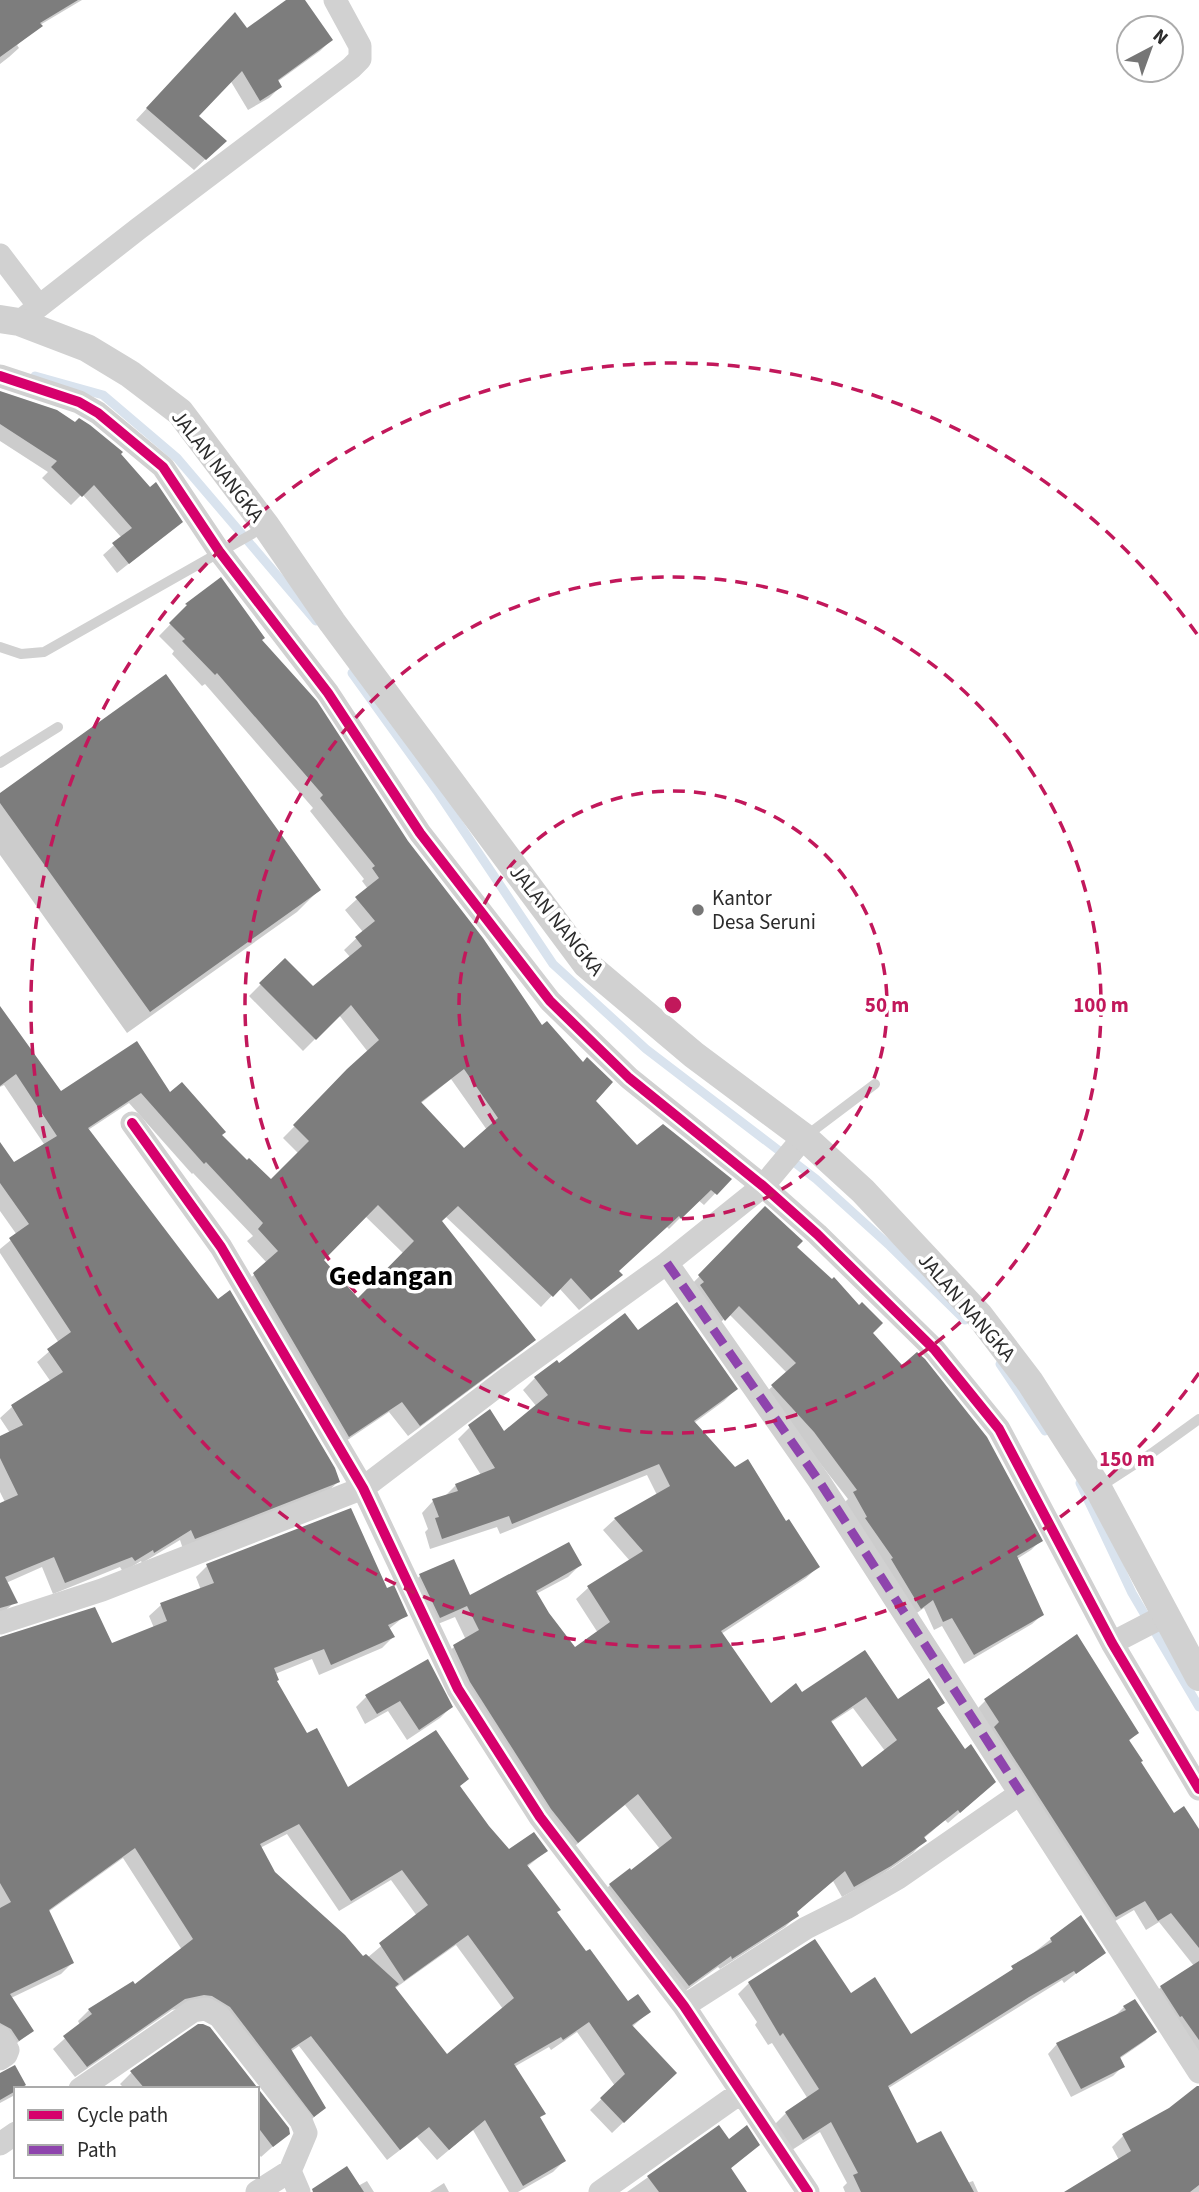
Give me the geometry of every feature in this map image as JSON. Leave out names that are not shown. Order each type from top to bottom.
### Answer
[{"type":"street","points":[[0,255],[19,316],[360,59],[360,46],[335,0]]},
{"type":"street","name":"JALAN NANGKA","points":[[19,316],[87,348],[130,374],[180,412],[262,528],[586,964],[694,1055],[796,1147],[863,1191],[979,1315],[1030,1381],[1098,1488],[1160,1618],[1199,1677]]},
{"type":"street","points":[[0,376],[79,401],[115,426],[163,467],[328,694],[420,834],[550,1001],[629,1078],[768,1182],[935,1350],[999,1429],[1199,1789]]},
{"type":"street","points":[[132,1122],[221,1247],[363,1488],[458,1689],[540,1817],[684,2006],[808,2192]]},
{"type":"street","points":[[0,1623],[102,1590],[363,1488],[509,1377],[667,1263],[768,1182],[796,1147]]},
{"type":"street","points":[[667,1263],[819,1481],[1199,2072]]},
{"type":"street","points":[[1116,1641],[1160,1618]]},
{"type":"street","points":[[684,2006],[806,1928],[898,1878],[1021,1793]]},
{"type":"street","points":[[83,2087],[194,2011],[206,2009],[219,2016],[301,2121],[306,2133],[295,2182],[257,2192]]},
{"type":"street","points":[[0,2037],[8,2050],[0,2059]]},
{"type":"street","points":[[600,2192],[740,2093]]},
{"type":"lane","points":[[0,647],[21,654],[44,652],[262,528]]},
{"type":"lane","points":[[0,763],[58,727]]},
{"type":"lane","points":[[796,1147],[875,1084]]},
{"type":"lane","points":[[1098,1488],[1199,1419]]},
{"type":"building","points":[[0,0],[78,0],[40,23],[43,26],[0,57]]},
{"type":"building","points":[[286,0],[305,0],[333,40],[278,80],[282,87],[260,101],[242,71],[199,116],[227,141],[206,160],[146,108],[235,12],[247,28]]},
{"type":"building","points":[[0,391],[57,410],[75,422],[79,418],[90,425],[123,452],[121,454],[150,487],[156,482],[183,522],[129,564],[112,543],[132,528],[94,485],[82,497],[51,467],[57,461],[0,424]]},
{"type":"building","points":[[221,577],[265,638],[262,640],[317,701],[408,841],[483,938],[542,1025],[547,1021],[583,1062],[587,1057],[613,1082],[596,1101],[637,1145],[663,1124],[732,1179],[717,1195],[711,1190],[681,1219],[679,1216],[619,1271],[623,1275],[591,1300],[571,1278],[553,1297],[458,1206],[442,1221],[536,1340],[420,1426],[402,1402],[349,1437],[253,1273],[278,1251],[258,1229],[263,1223],[206,1162],[204,1164],[141,1093],[88,1128],[218,1299],[230,1290],[335,1468],[340,1482],[195,1539],[191,1530],[154,1553],[153,1550],[135,1561],[132,1557],[65,1583],[54,1557],[5,1577],[18,1603],[0,1608],[0,1503],[18,1495],[0,1458],[0,1436],[23,1425],[11,1405],[63,1372],[47,1349],[71,1332],[9,1238],[29,1224],[0,1183],[0,1142],[14,1162],[57,1136],[16,1074],[0,1086],[0,1006],[61,1091],[137,1041],[170,1092],[182,1082],[226,1132],[222,1135],[271,1179],[309,1141],[293,1125],[379,1040],[351,1005],[316,1040],[259,983],[285,958],[313,986],[362,946],[355,937],[375,921],[355,897],[379,878],[372,868],[375,866],[320,798],[323,795],[217,673],[215,675],[182,641],[185,639],[169,623],[187,605],[185,604]],"holes":[[[464,1069],[498,1118],[464,1148],[421,1102]],[[378,1205],[414,1241],[358,1298],[324,1260]]]},
{"type":"building","points":[[166,674],[321,890],[150,1012],[0,803],[0,793]]},
{"type":"building","points":[[765,1206],[803,1241],[797,1247],[832,1279],[834,1277],[859,1305],[862,1302],[883,1323],[873,1333],[902,1365],[917,1352],[925,1359],[987,1437],[1043,1541],[1017,1556],[1044,1615],[974,1655],[952,1618],[943,1622],[933,1600],[921,1609],[891,1559],[893,1558],[865,1518],[867,1517],[853,1492],[857,1490],[814,1432],[771,1385],[796,1363],[739,1306],[725,1321],[700,1285],[704,1282],[698,1275]]},
{"type":"building","points":[[677,1302],[738,1389],[694,1421],[735,1467],[748,1459],[786,1521],[789,1519],[820,1567],[721,1631],[771,1703],[796,1683],[802,1692],[865,1650],[898,1699],[929,1678],[945,1703],[937,1708],[965,1749],[971,1744],[996,1782],[960,1813],[958,1810],[924,1837],[927,1841],[891,1866],[854,1887],[845,1871],[797,1912],[799,1916],[732,1959],[731,1956],[689,1986],[609,1884],[672,1838],[638,1794],[578,1843],[551,1809],[470,1682],[453,1645],[479,1630],[467,1606],[440,1618],[419,1574],[454,1559],[470,1595],[569,1542],[582,1565],[536,1591],[575,1647],[610,1622],[587,1586],[643,1551],[614,1518],[670,1486],[659,1464],[512,1524],[509,1516],[442,1539],[435,1518],[439,1517],[432,1499],[458,1491],[455,1484],[495,1468],[468,1425],[490,1409],[504,1431],[548,1395],[534,1377],[557,1360],[559,1363],[625,1313],[638,1330]],"holes":[[[866,1697],[897,1740],[862,1767],[831,1721]]]},
{"type":"building","points":[[351,1508],[387,1588],[394,1585],[408,1616],[388,1625],[395,1637],[331,1665],[324,1649],[274,1668],[279,1680],[277,1681],[307,1733],[317,1728],[348,1787],[436,1730],[469,1779],[460,1786],[509,1849],[534,1832],[548,1851],[527,1865],[561,1910],[557,1912],[586,1951],[590,1949],[628,2001],[638,1994],[651,2012],[632,2025],[677,2073],[624,2123],[600,2098],[625,2074],[589,2022],[563,2040],[561,2037],[514,2064],[546,2114],[540,2117],[566,2161],[523,2186],[485,2120],[449,2150],[429,2127],[400,2150],[311,2036],[291,2049],[326,2108],[314,2117],[230,2007],[212,1996],[185,1999],[87,2067],[63,2036],[92,2014],[88,2009],[133,1981],[135,1984],[193,1939],[135,1848],[49,1910],[74,1963],[10,1994],[34,2031],[19,2041],[11,2029],[0,2023],[0,1908],[11,1902],[0,1883],[0,1637],[95,1607],[112,1643],[167,1621],[160,1603],[214,1583],[206,1564]],"holes":[[[299,1824],[351,1901],[402,1870],[428,1905],[379,1943],[404,1981],[468,1935],[514,1998],[447,2054],[395,1987],[399,1984],[366,1954],[363,1956],[345,1935],[275,1872],[260,1844]]]},
{"type":"building","points":[[1077,1634],[1139,1733],[1129,1740],[1143,1761],[1141,1762],[1174,1813],[1184,1806],[1199,1829],[1199,1948],[1171,1913],[1158,1921],[1145,1901],[1116,1917],[994,1727],[999,1722],[984,1699]]},
{"type":"building","points":[[428,1659],[453,1707],[419,1730],[400,1701],[377,1714],[365,1695]]},
{"type":"building","points":[[1081,1915],[1106,1953],[1076,1974],[1074,1971],[1029,1997],[888,2086],[917,2143],[941,2131],[974,2192],[861,2192],[853,2175],[858,2173],[831,2122],[803,2140],[785,2112],[819,2089],[783,2033],[780,2036],[748,1982],[815,1939],[851,1993],[875,1977],[911,2034],[1013,1969],[1011,1966],[1052,1942],[1050,1938]]},
{"type":"building","points":[[1199,1961],[1199,2040],[1160,1986]]},
{"type":"building","points":[[1135,1999],[1157,2032],[1120,2057],[1125,2067],[1081,2089],[1056,2043],[1126,2010],[1123,2006]]},
{"type":"building","points":[[198,2024],[203,2024],[210,2027],[257,2087],[143,2087],[130,2071]]},
{"type":"building","points":[[15,2065],[26,2085],[14,2087],[14,2092],[0,2100],[0,2073]]},
{"type":"building","points":[[1197,2086],[1199,2185],[1190,2192],[1064,2192],[1131,2151],[1122,2134],[1169,2108]]},
{"type":"building","points":[[259,2090],[289,2128],[290,2134],[273,2147],[259,2129]]},
{"type":"building","points":[[719,2125],[729,2139],[747,2125],[760,2145],[731,2168],[747,2192],[659,2192],[647,2176]]},
{"type":"building","points":[[347,2166],[364,2192],[313,2192],[312,2189]]},
{"type":"waterway","points":[[35,376],[103,395],[177,458],[316,621]]},
{"type":"waterway","points":[[352,673],[437,791],[553,964],[646,1049],[816,1179],[890,1246],[965,1320]]},
{"type":"waterway","points":[[1000,1364],[1045,1431]]},
{"type":"waterway","points":[[1080,1483],[1132,1593],[1199,1707]]},
{"type":"marked path","points":[[667,1263],[819,1481],[1021,1793]]},
{"type":"cycle path","points":[[0,376],[79,402],[98,413],[163,467],[219,551],[328,693],[420,833],[550,1001],[629,1078],[763,1186],[817,1234],[935,1350],[999,1429],[1112,1643],[1199,1789]]},
{"type":"cycle path","points":[[132,1123],[221,1247],[363,1488],[458,1689],[540,1817],[684,2006],[808,2192]]},
{"type":"place","name":"Kantor Desa Seruni","points":[[698,910]]},
{"type":"district","name":"Gedangan","points":[[391,1275]]}]
